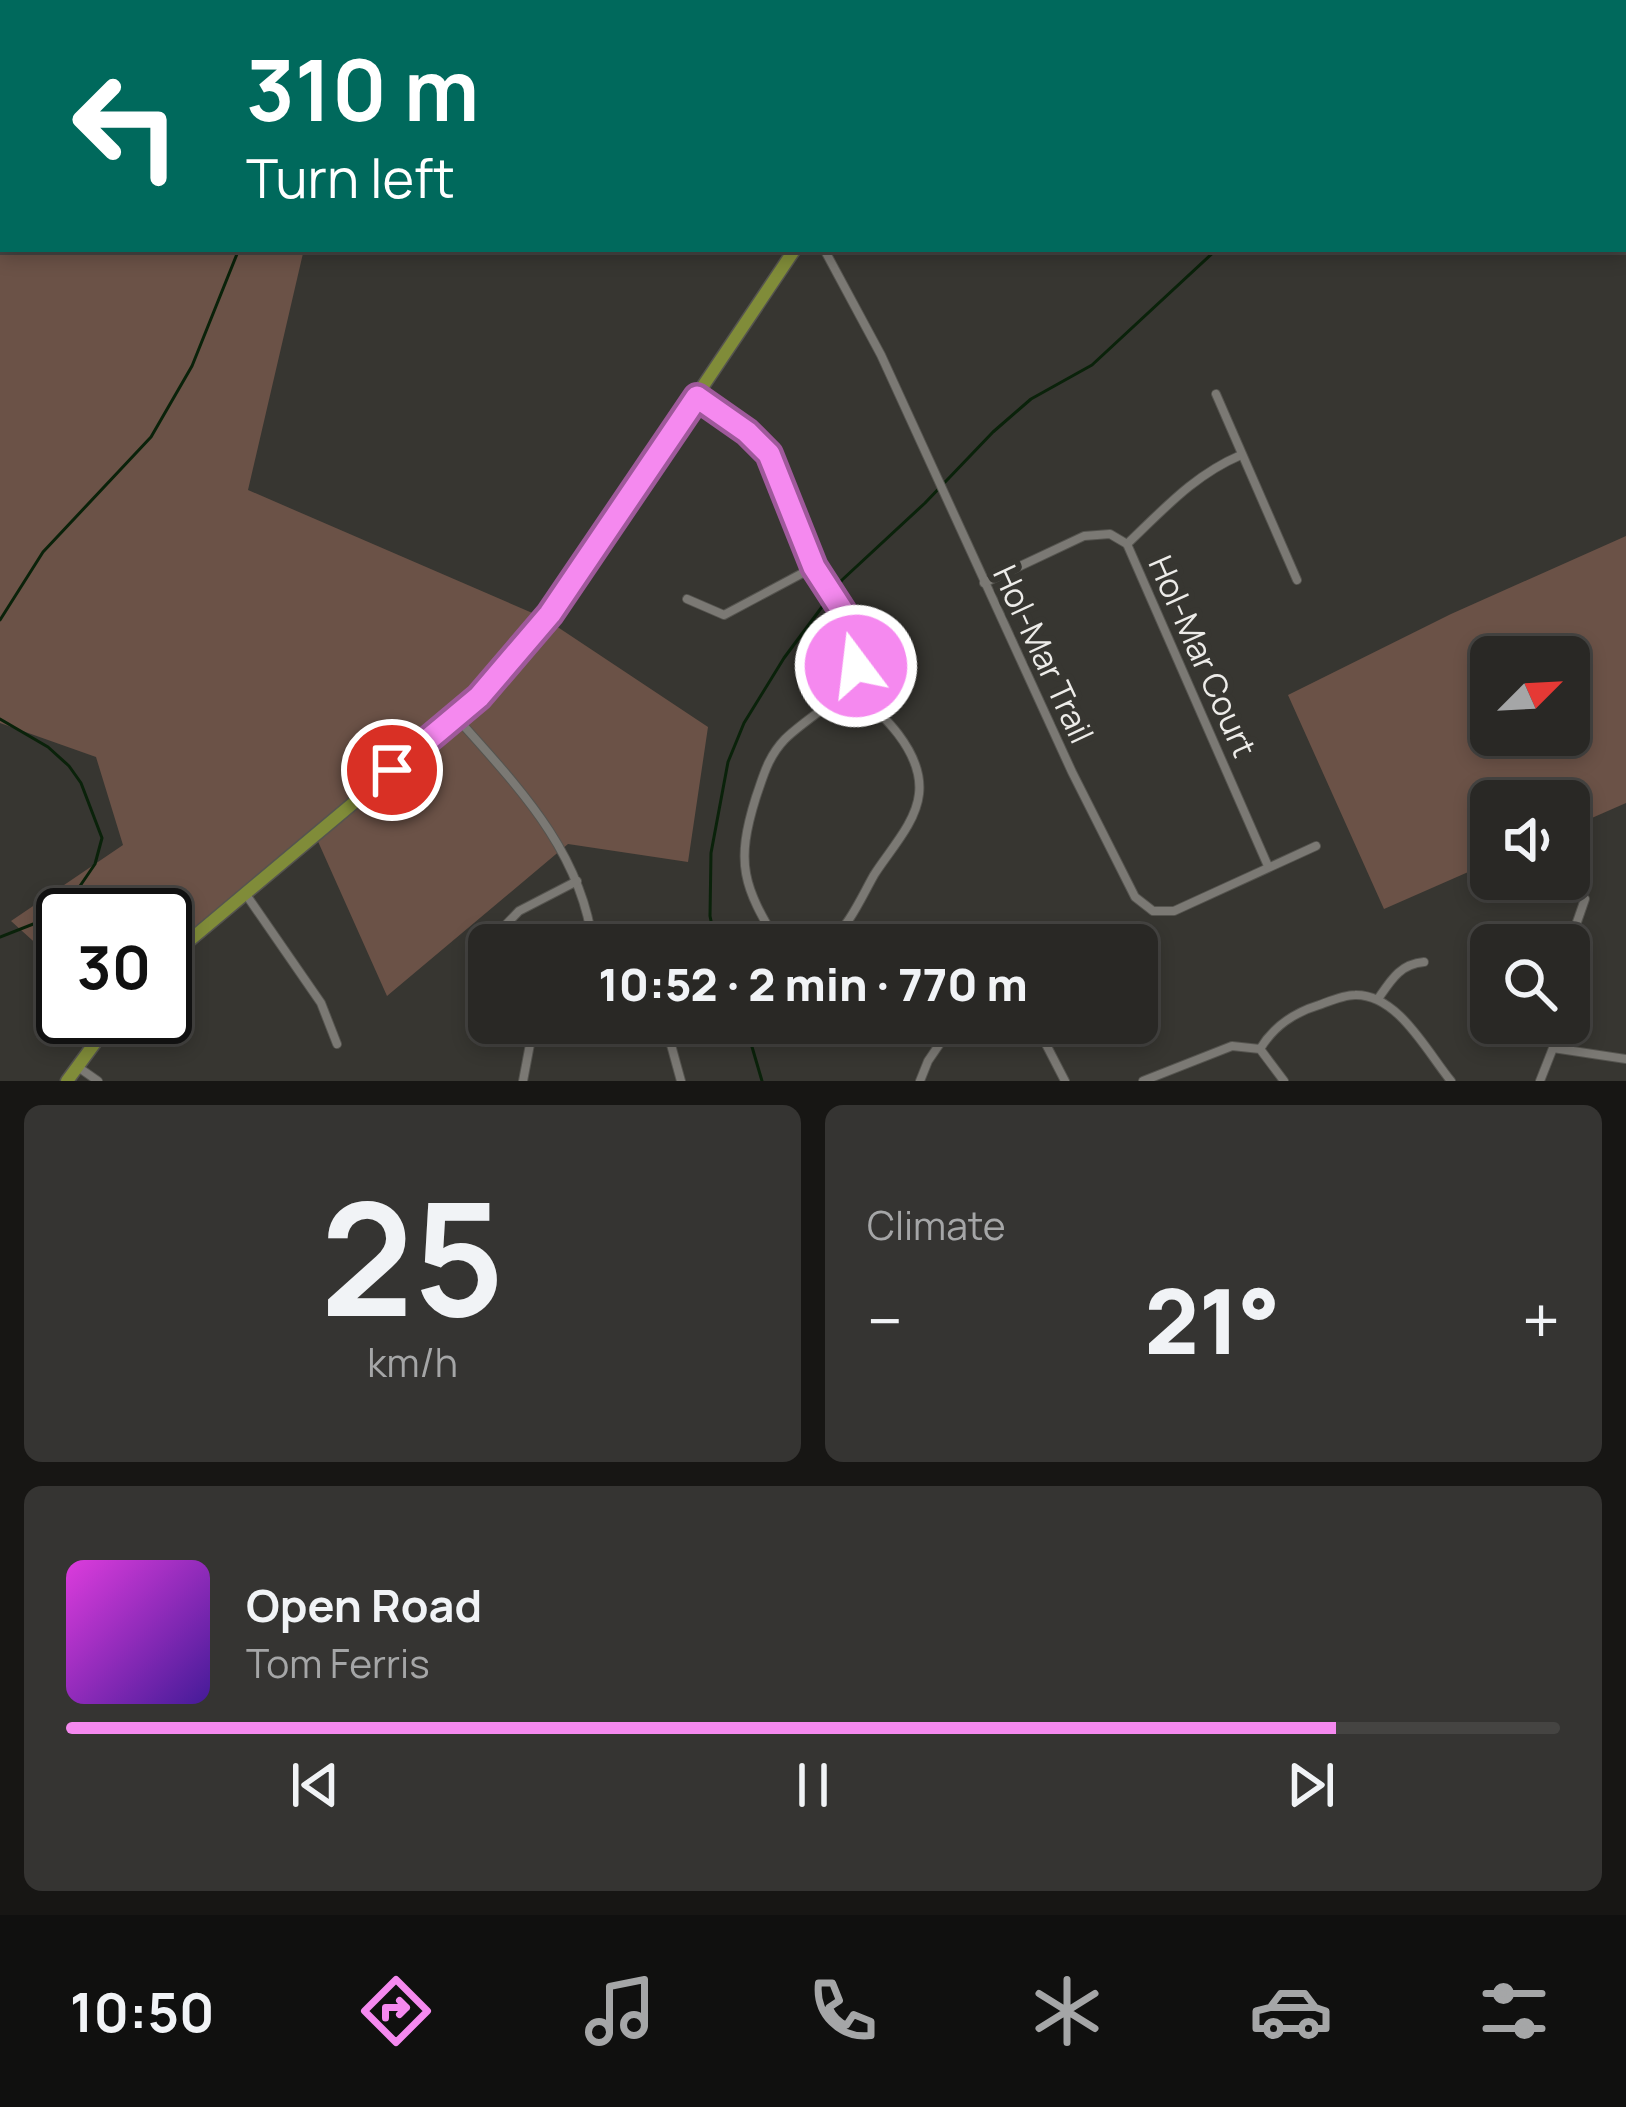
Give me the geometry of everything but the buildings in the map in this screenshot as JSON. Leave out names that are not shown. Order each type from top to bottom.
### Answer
[{"type":"main road","points":[[192,938],[456,717],[550,614],[793,252]]},
{"type":"main road","points":[[67,1081],[94,1044]]},
{"type":"street","name":"Hol-Mar Trail","points":[[826,252],[890,374],[1108,848],[1142,906],[1163,913],[1174,910],[1316,846]]},
{"type":"street","points":[[1216,394],[1297,580]]},
{"type":"street","points":[[697,397],[769,454],[814,567],[849,621],[856,666],[852,687],[786,739],[766,762],[746,828],[742,863],[748,892],[767,924]]},
{"type":"street","points":[[1127,544],[1186,486],[1240,455]]},
{"type":"street","name":"Hol-Mar Court","points":[[984,583],[1084,536],[1110,534],[1127,544],[1268,866]]},
{"type":"street","points":[[687,599],[724,614],[814,567]]},
{"type":"street","points":[[844,924],[909,822],[919,796],[919,778],[892,725],[852,687]]},
{"type":"street","points":[[456,717],[551,829],[578,881],[587,924]]},
{"type":"street","points":[[506,924],[519,911],[578,881]]},
{"type":"street","points":[[245,893],[321,1003],[338,1044]]},
{"type":"street","points":[[1378,999],[1409,963],[1424,962]]},
{"type":"street","points":[[1260,1049],[1287,1018],[1353,994],[1378,999],[1395,1012],[1450,1081]]},
{"type":"street","points":[[523,1081],[530,1044]]},
{"type":"street","points":[[671,1044],[681,1081]]},
{"type":"street","points":[[920,1081],[942,1044]]},
{"type":"street","points":[[1045,1044],[1065,1081]]},
{"type":"street","points":[[1540,1081],[1553,1044]]},
{"type":"street","points":[[1143,1081],[1232,1046],[1260,1049],[1284,1081]]},
{"type":"street","points":[[1553,1048],[1626,1059]]},
{"type":"street","points":[[78,1066],[98,1081]]},
{"type":"shaded area","points":[[0,252],[303,252],[248,490],[544,618],[708,727],[688,862],[568,844],[387,996],[316,837],[192,937],[192,888],[60,888],[123,845],[96,757],[0,723]]},
{"type":"shaded area","points":[[1626,536],[1626,803],[1590,819],[1590,780],[1470,780],[1470,871],[1384,909],[1288,695],[1451,614]]},
{"type":"shaded area","points":[[36,904],[36,944],[11,921]]},
{"type":"waterway","points":[[0,620],[43,552],[151,437],[192,366],[238,252]]},
{"type":"waterway","points":[[712,924],[711,853],[728,762],[744,723],[784,658],[842,580],[993,432],[1031,399],[1092,365],[1214,252]]},
{"type":"waterway","points":[[0,719],[48,747],[69,766],[81,783],[102,838],[95,864],[67,905],[0,937]]},
{"type":"waterway","points":[[751,1044],[762,1081]]},
{"type":"route","points":[[392,770],[479,697],[550,614],[697,397],[769,454],[814,567],[849,621],[856,666]]}]
